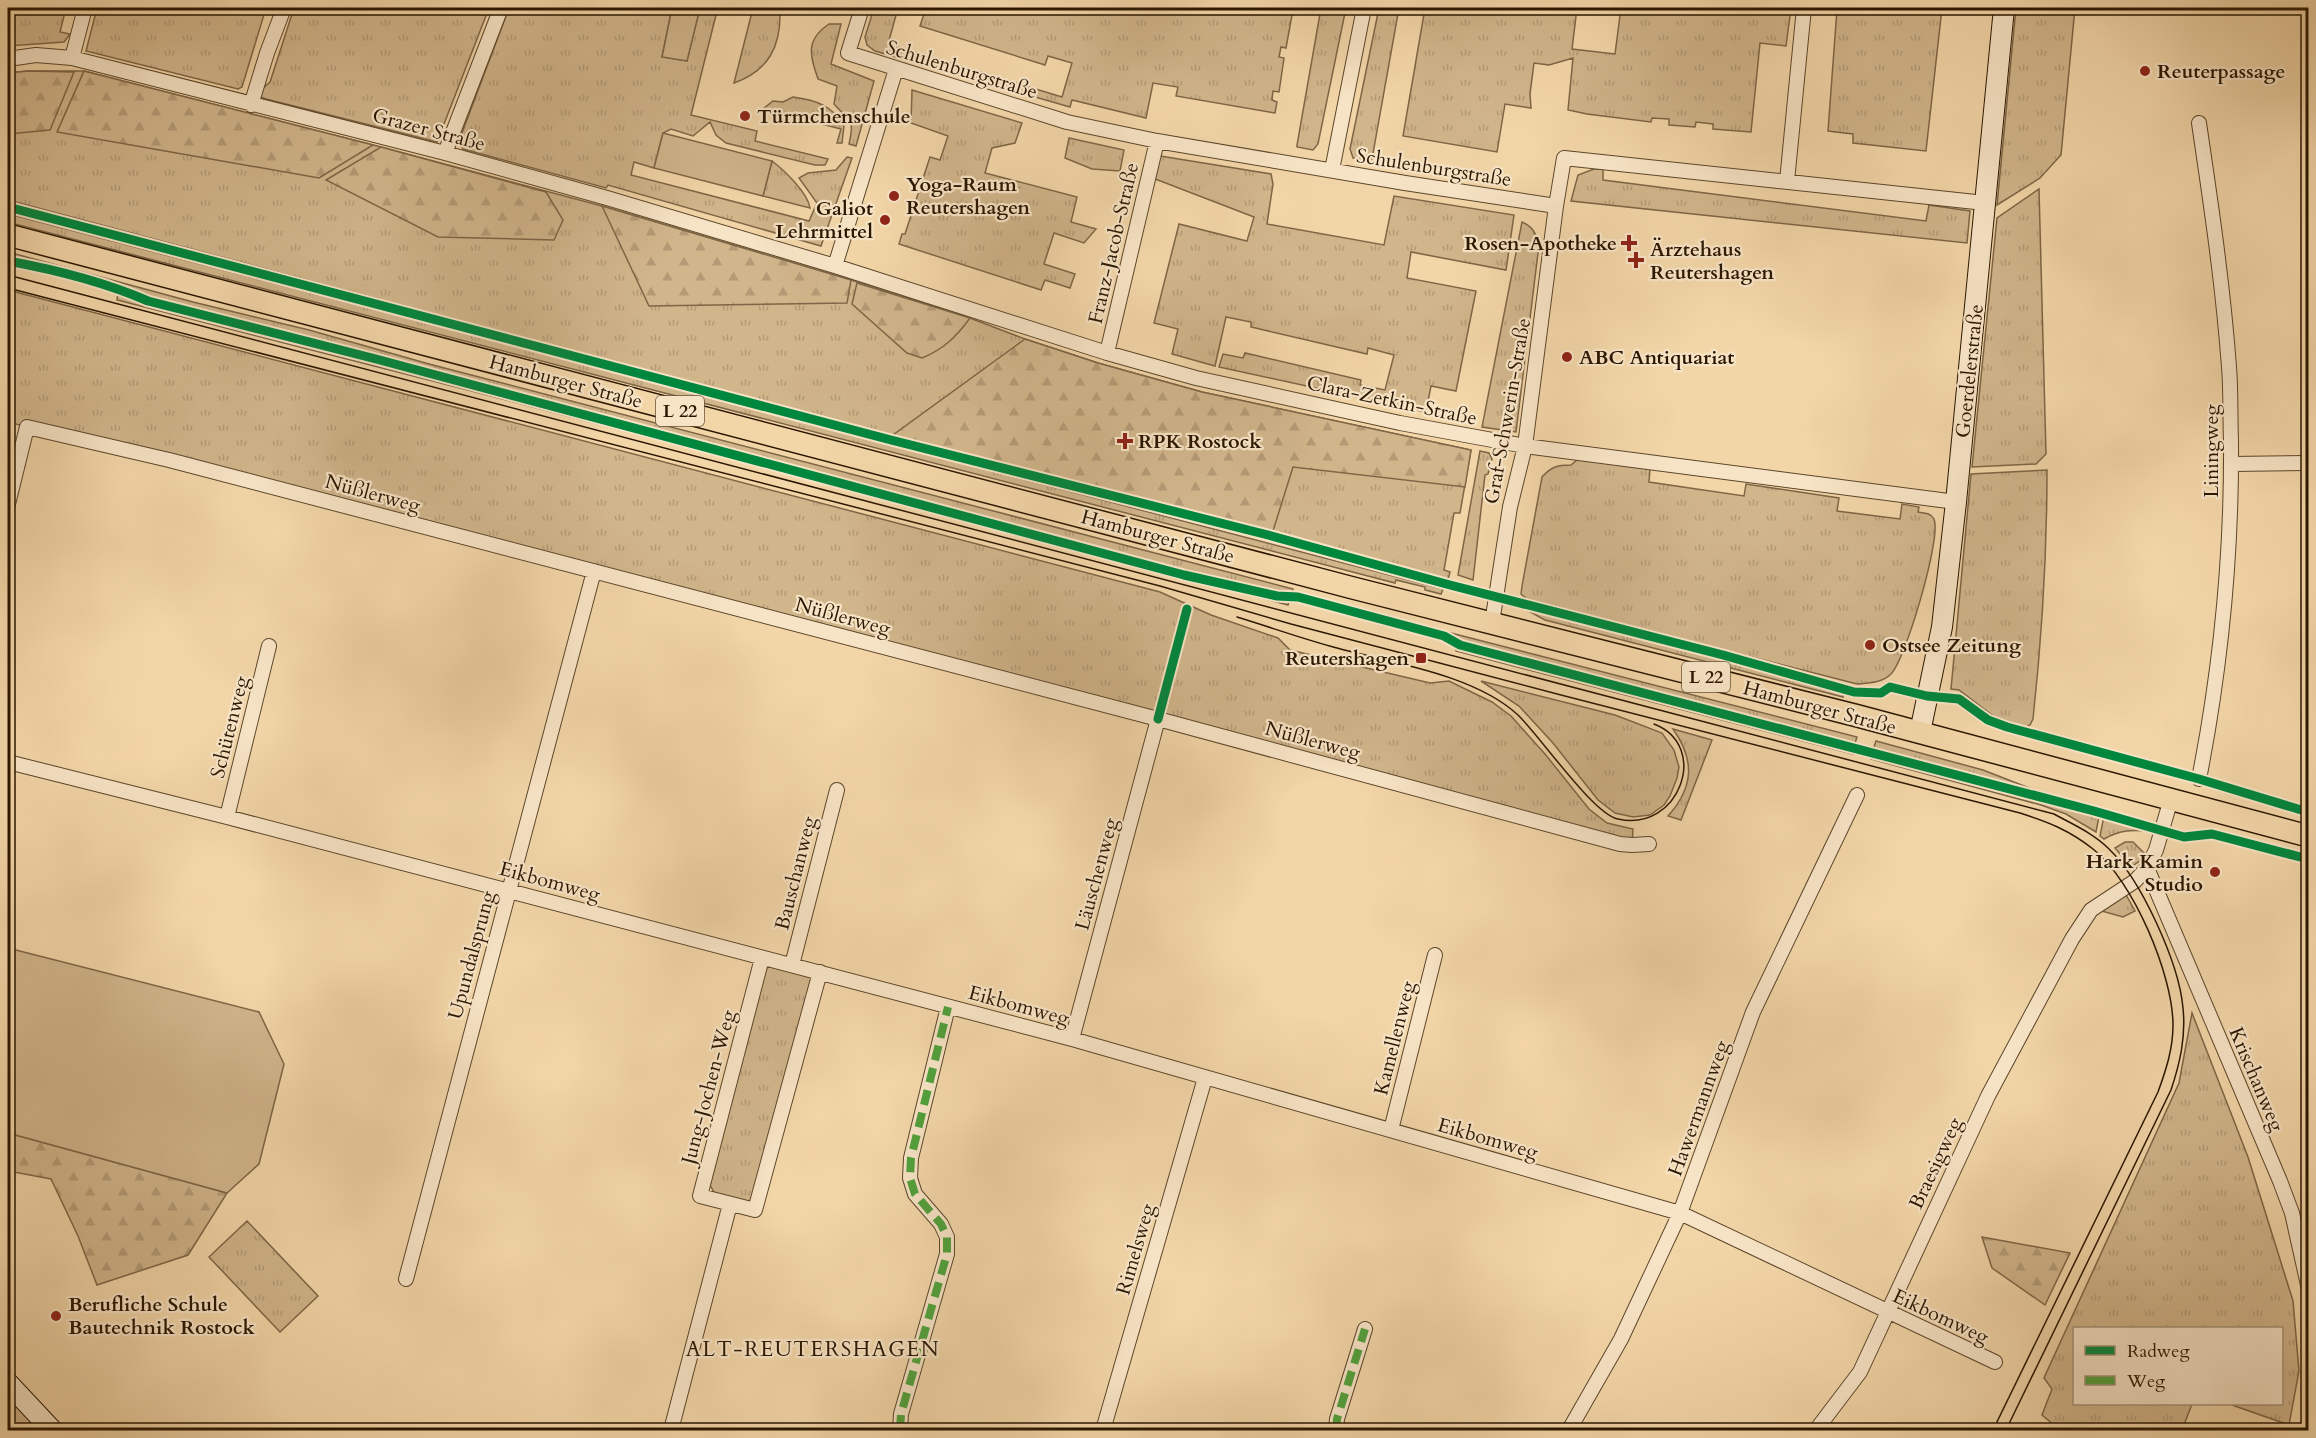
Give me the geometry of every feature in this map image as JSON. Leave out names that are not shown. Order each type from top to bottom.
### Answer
[{"type":"main road","name":"Hamburger Straße","points":[[8,234],[1492,623],[1920,732],[2308,836]]},
{"type":"street","points":[[72,58],[85,8]]},
{"type":"street","points":[[251,105],[284,8]]},
{"type":"street","points":[[445,153],[501,8]]},
{"type":"street","name":"Schulenburgstraße","points":[[862,8],[848,53],[1067,122],[1157,141],[1556,206]]},
{"type":"street","points":[[1332,170],[1364,8]]},
{"type":"street","points":[[1787,181],[1804,8]]},
{"type":"street","name":"Goerdelerstraße","points":[[1920,732],[1942,627],[1948,501],[1985,203],[2004,8]]},
{"type":"street","name":"Grazer Straße","points":[[8,59],[36,55],[72,58],[445,153],[618,201],[835,266]]},
{"type":"street","points":[[835,266],[896,69]]},
{"type":"street","name":"Liningweg","points":[[2199,123],[2222,281],[2230,369],[2231,464],[2227,589],[2213,709],[2199,779]]},
{"type":"street","name":"Franz-Jacob-Straße","points":[[1107,353],[1157,141]]},
{"type":"street","points":[[1556,206],[1564,158],[1985,203]]},
{"type":"street","name":"Graf-Schwerin-Straße","points":[[1492,623],[1510,507],[1525,446],[1556,206]]},
{"type":"street","name":"Clara-Zetkin-Straße","points":[[835,266],[1107,353],[1253,391],[1400,423],[1525,446],[1948,501]]},
{"type":"street","name":"Nüßlerweg","points":[[8,504],[27,427],[169,460],[594,571],[1158,719],[1620,844],[1648,844]]},
{"type":"street","points":[[2231,464],[2308,463]]},
{"type":"street","name":"Upundalsprung","points":[[406,1279],[594,571]]},
{"type":"street","name":"Schütenweg","points":[[227,817],[269,646]]},
{"type":"street","name":"Läuschenweg","points":[[1072,1039],[1158,719]]},
{"type":"street","name":"Eikbomweg","points":[[8,762],[508,890],[1072,1039],[1680,1213],[1995,1362]]},
{"type":"street","name":"Bauschanweg","points":[[792,965],[837,790]]},
{"type":"street","name":"Hawermannweg","points":[[1569,1431],[1621,1339],[1680,1213],[1753,1012],[1857,795]]},
{"type":"street","points":[[2147,868],[2156,850],[2171,800]]},
{"type":"street","name":"Krischanweg","points":[[2147,868],[2280,1181],[2292,1213],[2308,1277]]},
{"type":"street","name":"Braesigweg","points":[[1816,1431],[1860,1372],[1988,1096],[2072,939],[2091,910],[2135,881],[2147,868]]},
{"type":"street","name":"Kamellenweg","points":[[1391,1130],[1436,955]]},
{"type":"street","name":"Jung-Jochen-Weg","points":[[762,958],[700,1196],[730,1204],[755,1210],[820,972]]},
{"type":"street","points":[[900,1431],[901,1414],[947,1254],[946,1237],[941,1224],[915,1194],[910,1178],[911,1158],[948,1007]]},
{"type":"street","name":"Rimelsweg","points":[[1103,1431],[1205,1078]]},
{"type":"street","points":[[670,1431],[730,1204]]},
{"type":"street","points":[[1336,1431],[1337,1419],[1365,1329]]},
{"type":"street","points":[[8,1383],[52,1431]]},
{"type":"street","points":[[2306,1431],[2308,1424]]},
{"type":"green space","points":[[8,8],[66,8],[60,32],[70,34],[64,42],[8,46]]},
{"type":"green space","points":[[97,8],[266,8],[242,87],[238,89],[86,51]]},
{"type":"green space","points":[[294,8],[489,8],[437,142],[254,96],[270,82]]},
{"type":"green space","points":[[509,8],[672,8],[662,57],[687,61],[699,11],[716,15],[691,115],[757,131],[755,141],[828,159],[825,165],[815,165],[726,143],[716,135],[710,122],[693,136],[671,129],[663,133],[654,168],[634,162],[631,175],[809,221],[817,203],[799,178],[808,173],[836,170],[847,157],[852,158],[821,246],[608,185],[606,188],[463,149],[459,141]]},
{"type":"green space","points":[[672,8],[700,8],[687,61],[662,57]]},
{"type":"green space","points":[[753,8],[775,8],[780,11],[778,36],[764,64],[756,72],[734,83]]},
{"type":"green space","points":[[874,8],[898,8],[888,44],[1062,97],[1072,63],[1048,56],[1045,65],[920,26],[926,8],[1079,8],[1094,10],[1095,8],[1288,8],[1287,13],[1292,15],[1286,48],[1281,47],[1279,57],[1284,58],[1279,92],[1273,91],[1272,100],[1277,102],[1275,113],[1176,96],[1178,87],[1153,83],[1146,118],[1072,100],[1070,107],[875,51],[867,45],[865,37]]},
{"type":"green space","points":[[1321,8],[1346,8],[1318,144],[1313,150],[1297,147],[1297,145]]},
{"type":"green space","points":[[1379,8],[1399,8],[1372,159],[1353,158],[1350,149]]},
{"type":"green space","points":[[1425,8],[1577,8],[1572,49],[1615,54],[1621,8],[1791,8],[1786,46],[1760,43],[1751,132],[1713,129],[1713,124],[1696,122],[1695,127],[1669,125],[1669,119],[1652,118],[1651,122],[1568,110],[1573,58],[1549,65],[1534,63],[1530,94],[1531,108],[1505,104],[1497,152],[1403,136]]},
{"type":"green space","points":[[1863,8],[1942,8],[1926,151],[1853,143],[1853,134],[1828,131],[1837,9],[1863,12]]},
{"type":"green space","points":[[2016,8],[2075,8],[2061,155],[2040,178],[1997,205]]},
{"type":"green space","points":[[829,24],[841,24],[831,64],[874,81],[856,146],[849,144],[850,121],[834,104],[837,86],[818,79],[813,63],[813,42],[821,30]]},
{"type":"green space","points":[[84,71],[381,147],[602,206],[851,280],[970,318],[1098,363],[1202,392],[1471,450],[1460,513],[1454,513],[1444,570],[1450,572],[1448,580],[883,434],[8,200],[8,73]]},
{"type":"green space","points":[[84,71],[373,145],[319,178],[57,132]]},
{"type":"green space","points":[[74,72],[50,130],[8,134],[8,73]]},
{"type":"green space","points":[[912,90],[1022,123],[1015,143],[992,148],[985,173],[1077,197],[1071,222],[1096,229],[1084,243],[1054,233],[1044,264],[1075,274],[1070,288],[1045,280],[1041,290],[899,244],[902,234],[905,234],[930,157],[940,160],[948,136],[911,123]]},
{"type":"green space","points":[[793,97],[816,102],[835,113],[844,126],[842,143],[837,143],[841,129],[763,109],[773,101],[783,102]]},
{"type":"green space","points":[[663,133],[772,161],[763,196],[654,168]]},
{"type":"green space","points":[[1069,138],[1124,150],[1120,171],[1092,169],[1065,158]]},
{"type":"green space","points":[[381,147],[546,192],[563,220],[554,240],[438,237],[326,180]]},
{"type":"green space","points":[[1154,155],[1271,174],[1273,184],[1267,224],[1384,245],[1394,196],[1514,215],[1506,270],[1411,252],[1407,278],[1476,291],[1456,391],[1431,386],[1426,412],[1219,367],[1223,354],[1243,358],[1245,353],[1361,380],[1360,385],[1385,390],[1394,355],[1368,348],[1367,354],[1251,327],[1251,322],[1226,317],[1215,366],[1172,354],[1178,329],[1154,323],[1179,224],[1247,241],[1254,217],[1150,177]]},
{"type":"green space","points":[[772,161],[800,189],[810,208],[763,196]]},
{"type":"green space","points":[[1594,169],[1603,169],[1603,180],[1926,221],[1929,205],[1970,211],[1967,243],[1571,201],[1578,175]]},
{"type":"green space","points":[[2039,189],[2046,454],[2036,464],[1972,467],[1997,218]]},
{"type":"green space","points":[[602,206],[851,280],[847,303],[649,306]]},
{"type":"green space","points":[[13,215],[1443,589],[1441,594],[1425,590],[1425,587],[1396,580],[1395,583],[11,223]]},
{"type":"green space","points":[[1522,222],[1535,234],[1538,253],[1516,432],[1482,427]]},
{"type":"green space","points":[[8,252],[1293,589],[1292,593],[1279,593],[1216,578],[305,339],[149,301],[115,285],[88,276],[8,259]]},
{"type":"green space","points":[[87,279],[142,301],[1273,598],[1290,598],[1288,605],[117,300],[118,293],[91,285]]},
{"type":"green space","points":[[857,283],[970,318],[949,342],[922,358],[907,353],[852,304]]},
{"type":"green space","points":[[8,290],[1160,592],[1211,615],[1278,638],[1290,650],[1430,683],[1449,681],[1492,702],[1511,716],[1589,809],[1607,823],[1633,829],[1632,845],[8,422]]},
{"type":"green space","points":[[1025,339],[1098,363],[1202,392],[1471,450],[1465,487],[1293,467],[1272,534],[893,435]]},
{"type":"green space","points":[[1480,451],[1489,453],[1492,459],[1488,474],[1485,475],[1473,580],[1458,575]]},
{"type":"green space","points":[[1579,458],[1650,469],[1649,482],[1744,496],[1746,484],[1839,498],[1837,511],[1900,519],[1902,504],[1919,507],[1918,512],[1929,514],[1934,519],[1933,549],[1913,624],[1905,647],[1891,674],[1879,681],[1857,684],[1527,599],[1521,594],[1542,477],[1551,469],[1571,465]]},
{"type":"green space","points":[[2047,470],[2045,563],[2039,657],[2033,719],[2026,727],[1996,718],[1959,690],[1951,689],[1971,474]]},
{"type":"green space","points":[[1525,609],[1844,692],[1843,697],[1545,620]]},
{"type":"green space","points":[[1451,633],[1857,737],[1854,746],[1816,737],[1459,642],[1450,637]]},
{"type":"green space","points":[[1456,648],[1854,750],[1853,754],[1456,651]]},
{"type":"green space","points":[[1481,681],[1615,715],[1662,733],[1674,750],[1679,767],[1670,796],[1664,805],[1650,815],[1633,817],[1615,813],[1598,800],[1553,743],[1519,706]]},
{"type":"green space","points":[[1673,729],[1712,740],[1681,820],[1668,816],[1683,795],[1688,773],[1685,752]]},
{"type":"green space","points":[[1876,741],[1983,770],[2042,793],[2141,821],[1873,750]]},
{"type":"green space","points":[[1871,756],[2099,816],[2096,832],[2066,814],[2041,805],[1871,759]]},
{"type":"green space","points":[[2104,816],[2150,829],[2150,832],[2127,831],[2104,839],[2100,836]]},
{"type":"green space","points":[[2213,830],[2305,853],[2303,855],[2209,833]]},
{"type":"green space","points":[[2125,842],[2133,842],[2145,854],[2144,858],[2131,867],[2115,848]]},
{"type":"green space","points":[[2125,893],[2135,911],[2123,917],[2098,910]]},
{"type":"green space","points":[[8,948],[259,1012],[284,1064],[259,1164],[227,1193],[8,1133]]},
{"type":"green space","points":[[767,964],[815,978],[751,1204],[715,1194],[710,1185]]},
{"type":"green space","points":[[2192,1013],[2248,1157],[2293,1301],[2299,1371],[2289,1425],[2232,1405],[2283,1405],[2283,1327],[2073,1327],[2073,1405],[2192,1405],[2182,1430],[2060,1430],[2042,1415],[2052,1389],[2044,1378],[2179,1083]]},
{"type":"green space","points":[[8,1133],[227,1193],[188,1255],[97,1285],[78,1236],[51,1179],[8,1171]]},
{"type":"green space","points":[[247,1221],[318,1296],[280,1332],[209,1257]]},
{"type":"green space","points":[[1982,1237],[2070,1253],[2045,1305],[1992,1268]]},
{"type":"green space","points":[[8,1397],[39,1430],[8,1430]]},
{"type":"tram line","points":[[8,275],[2054,814],[2082,829],[2108,848],[2121,862],[2145,900],[2166,946],[2180,989],[2184,1019],[2183,1040],[2171,1090],[2006,1430]]},
{"type":"tram line","points":[[8,288],[1160,586],[1291,624],[2020,813],[2067,832],[2084,842],[2108,863],[2136,905],[2148,930],[2166,981],[2171,1004],[2172,1042],[2158,1092],[1993,1430]]},
{"type":"tram line","points":[[1237,617],[1324,644],[1432,672],[1457,680],[1500,701],[1528,725],[1595,804],[1607,814],[1618,819],[1639,820],[1657,813],[1671,801],[1680,785],[1684,767],[1681,750],[1671,735],[1654,724]]},
{"type":"marked path","points":[[900,1430],[901,1414],[947,1254],[947,1237],[941,1224],[915,1194],[910,1178],[911,1158],[948,1007]]},
{"type":"marked path","points":[[1336,1430],[1337,1419],[1365,1329]]},
{"type":"cycle path","points":[[8,207],[891,440],[1268,535],[1450,585],[1723,655],[1854,692],[1881,693],[1890,687],[1927,696],[1959,699],[1988,720],[2007,727],[2199,779],[2308,812]]},
{"type":"cycle path","points":[[8,261],[79,277],[148,301],[376,359],[1184,575],[1277,596],[1298,597],[1444,636],[1460,645],[2094,811],[2184,837],[2212,834],[2308,859]]},
{"type":"cycle path","points":[[1158,719],[1187,609]]},
{"type":"place","name":"Reuterpassage","points":[[2145,71]]},
{"type":"place","name":"Türmchenschule","points":[[745,116]]},
{"type":"place","name":"Yoga-Raum Reutershagen","points":[[894,196]]},
{"type":"place","name":"Galiot Lehrmittel","points":[[885,220]]},
{"type":"place","name":"Rosen-Apotheke","points":[[1629,243]]},
{"type":"place","name":"Ärztehaus Reutershagen","points":[[1636,260]]},
{"type":"place","name":"ABC Antiquariat","points":[[1567,357]]},
{"type":"place","name":"RPK Rostock","points":[[1125,441]]},
{"type":"place","name":"Ostsee Zeitung","points":[[1870,645]]},
{"type":"place","name":"Reutershagen","points":[[1421,658]]},
{"type":"place","name":"Hark Kamin Studio","points":[[2215,872]]},
{"type":"place","name":"Berufliche Schule Bautechnik Rostock","points":[[56,1316]]},
{"type":"district","name":"ALT-REUTERSHAGEN","points":[[813,1349]]}]
